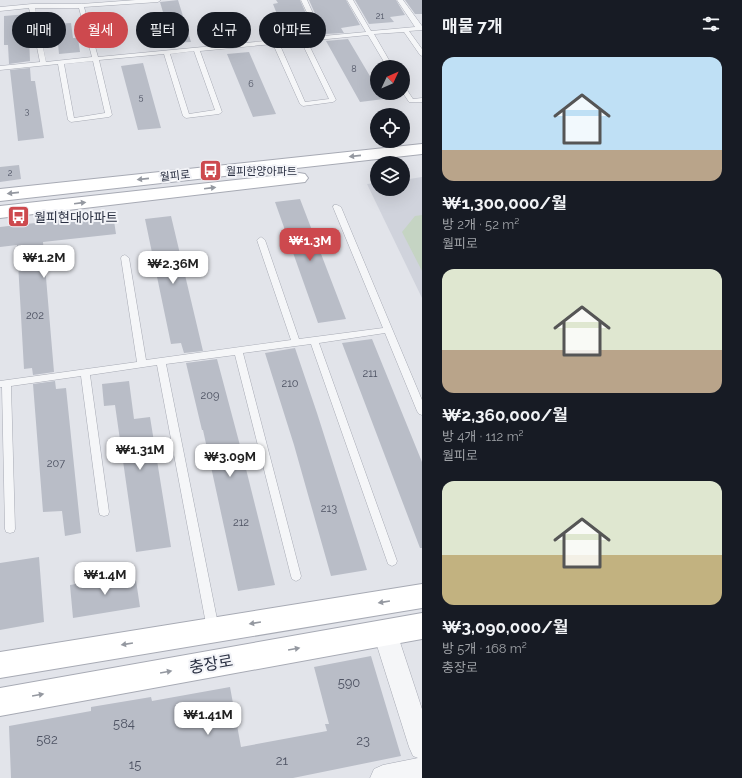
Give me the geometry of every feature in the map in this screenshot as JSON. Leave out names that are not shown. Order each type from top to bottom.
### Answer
[{"type":"street","name":"월피로","points":[[0,195],[422,149]]},
{"type":"street","points":[[410,165],[422,164]]},
{"type":"street","name":"월피로","points":[[0,212],[370,170]]},
{"type":"street","points":[[0,665],[422,596]]},
{"type":"street","name":"충장로","points":[[0,702],[422,626]]},
{"type":"street","points":[[385,633],[422,747]]},
{"type":"street","points":[[383,778],[422,770]]},
{"type":"lane","points":[[0,9],[32,6],[81,6],[158,0]]},
{"type":"lane","points":[[304,0],[310,12]]},
{"type":"lane","points":[[350,0],[368,33],[385,60]]},
{"type":"lane","points":[[400,0],[420,28]]},
{"type":"lane","points":[[32,6],[43,64]]},
{"type":"lane","points":[[61,62],[71,120],[109,116],[96,59],[81,6]]},
{"type":"lane","points":[[326,37],[420,28]]},
{"type":"lane","points":[[405,29],[422,54]]},
{"type":"lane","points":[[0,68],[259,43]]},
{"type":"lane","points":[[278,48],[303,104],[333,100],[307,48]]},
{"type":"lane","points":[[166,52],[186,116],[219,112],[196,49]]},
{"type":"lane","points":[[410,99],[411,101],[422,100]]},
{"type":"lane","points":[[337,208],[422,411]]},
{"type":"lane","points":[[261,240],[296,343]]},
{"type":"lane","points":[[125,258],[142,364]]},
{"type":"lane","points":[[10,529],[3,383],[388,330]]},
{"type":"lane","points":[[314,340],[392,561]]},
{"type":"lane","points":[[238,351],[296,576]]},
{"type":"lane","points":[[161,361],[213,630]]},
{"type":"lane","points":[[85,372],[104,512]]},
{"type":"shaded area","points":[[422,177],[422,298],[373,196],[410,196],[410,179]]},
{"type":"green space","points":[[422,215],[422,271],[402,232],[415,216]]},
{"type":"building","points":[[178,0],[182,12],[163,12],[160,2]]},
{"type":"building","points":[[276,0],[300,0],[305,12],[276,12],[273,4],[278,3]]},
{"type":"building","points":[[309,0],[346,0],[360,25],[341,28],[344,33],[326,34],[326,12],[314,12]]},
{"type":"building","points":[[355,0],[396,0],[405,15],[390,17],[394,22],[369,24]]},
{"type":"building","points":[[405,0],[422,0],[422,14],[415,14]]},
{"type":"building","points":[[12,15],[12,48],[29,48],[30,61],[9,64],[8,45],[4,45],[4,16]]},
{"type":"building","points":[[66,23],[71,23],[74,48],[79,48],[80,52],[59,54],[58,48],[66,48]]},
{"type":"building","points":[[348,39],[370,76],[370,100],[376,100],[360,102],[326,41]]},
{"type":"building","points":[[249,52],[276,114],[253,117],[227,54]]},
{"type":"building","points":[[143,63],[161,128],[138,130],[121,66]]},
{"type":"building","points":[[30,68],[31,81],[35,81],[44,138],[18,141],[10,70]]},
{"type":"building","points":[[19,165],[21,179],[0,182],[0,167]]},
{"type":"building","points":[[300,199],[346,319],[318,323],[275,202]]},
{"type":"building","points":[[113,214],[116,234],[43,242],[54,372],[33,375],[32,368],[24,369],[17,245],[0,247],[0,227]]},
{"type":"building","points":[[171,216],[203,351],[184,353],[181,343],[171,344],[145,219]]},
{"type":"building","points":[[372,339],[422,462],[422,548],[420,548],[342,343]]},
{"type":"building","points":[[295,348],[367,570],[331,576],[294,445],[265,353]]},
{"type":"building","points":[[217,359],[275,585],[238,591],[203,430],[186,363]]},
{"type":"building","points":[[55,381],[56,389],[66,388],[81,533],[65,536],[62,511],[43,512],[33,384]]},
{"type":"building","points":[[129,381],[134,419],[150,417],[171,547],[136,552],[115,405],[104,406],[102,384]]},
{"type":"building","points":[[39,557],[44,622],[0,630],[0,563]]},
{"type":"building","points":[[135,574],[140,607],[73,618],[70,585]]},
{"type":"building","points":[[371,656],[401,756],[293,778],[11,778],[9,726],[91,711],[91,707],[151,697],[152,701],[230,687],[241,747],[327,731],[325,724],[329,724],[314,667]]},
{"type":"place","name":"월피한양아파트","points":[[211,171]]},
{"type":"place","name":"월피현대아파트","points":[[18,217]]}]
